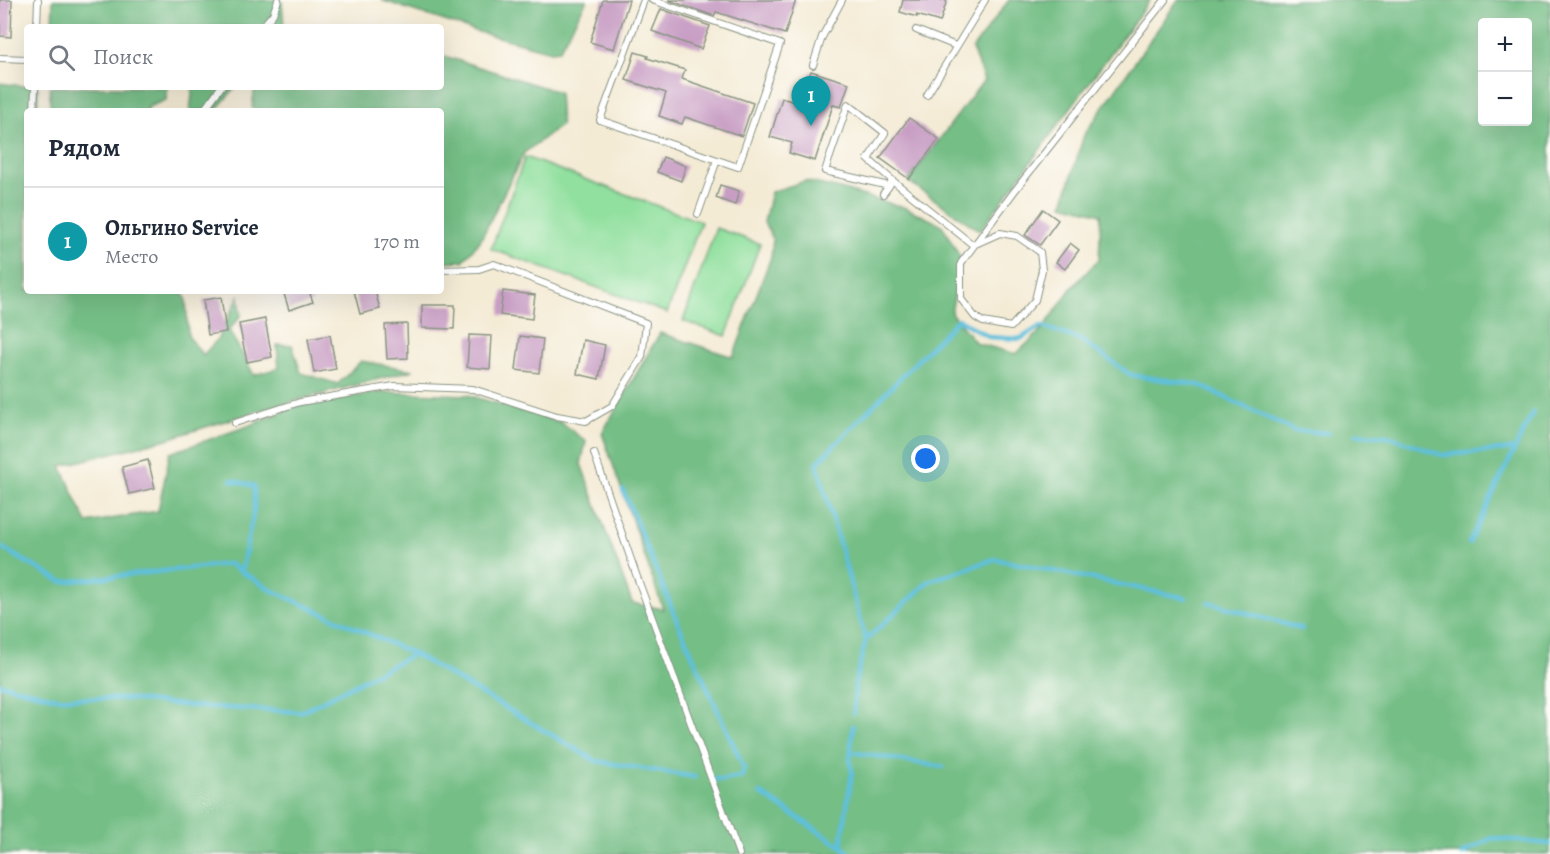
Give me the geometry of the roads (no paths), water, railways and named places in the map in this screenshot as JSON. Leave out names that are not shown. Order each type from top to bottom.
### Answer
[{"type":"lane","points":[[37,24],[38,0]]},
{"type":"lane","points":[[265,24],[273,14],[278,0]]},
{"type":"lane","points":[[644,0],[600,120],[738,167],[780,44],[652,0]]},
{"type":"lane","points":[[813,65],[822,37],[842,0]]},
{"type":"lane","points":[[927,95],[985,0]]},
{"type":"lane","points":[[973,245],[1000,233],[1017,236],[1040,252],[1042,270],[1035,300],[1011,327],[982,322],[961,300],[961,263],[973,245],[1165,0]]},
{"type":"lane","points":[[916,30],[956,46]]},
{"type":"lane","points":[[0,58],[24,59]]},
{"type":"lane","points":[[34,108],[35,90]]},
{"type":"lane","points":[[205,108],[219,90]]},
{"type":"lane","points":[[891,183],[825,171],[848,104],[885,133],[868,159],[891,183],[973,245]]},
{"type":"lane","points":[[698,214],[717,160]]},
{"type":"lane","points":[[883,194],[891,183]]},
{"type":"lane","points":[[235,423],[300,402],[394,386],[473,389],[556,416],[586,421],[612,406],[642,357],[646,323],[494,264],[479,269],[444,270]]},
{"type":"lane","points":[[594,453],[645,600],[739,854]]},
{"type":"waterway","points":[[854,713],[855,683],[866,640],[817,463],[958,319],[989,337],[1020,339],[1041,326],[1081,340],[1131,375],[1199,385],[1295,431],[1329,433]]},
{"type":"waterway","points":[[1469,543],[1533,412]]},
{"type":"waterway","points":[[1356,434],[1389,436],[1442,455],[1515,449]]},
{"type":"waterway","points":[[231,480],[254,486],[254,510],[241,572]]},
{"type":"waterway","points":[[623,490],[681,630],[744,768],[742,777],[715,779]]},
{"type":"waterway","points":[[0,547],[62,582],[229,564],[273,591],[414,654],[596,761],[695,777]]},
{"type":"waterway","points":[[866,640],[929,581],[995,559],[1186,598]]},
{"type":"waterway","points":[[1208,602],[1302,629]]},
{"type":"waterway","points":[[0,684],[57,698],[128,699],[191,706],[301,712],[414,654]]},
{"type":"waterway","points":[[851,854],[841,846],[852,772],[850,759],[853,726]]},
{"type":"waterway","points":[[851,752],[943,767]]},
{"type":"waterway","points":[[760,793],[841,846]]},
{"type":"waterway","points":[[1462,854],[1492,838],[1550,844]]},
{"type":"place","name":"Ольгино Service","points":[[811,126]]}]
